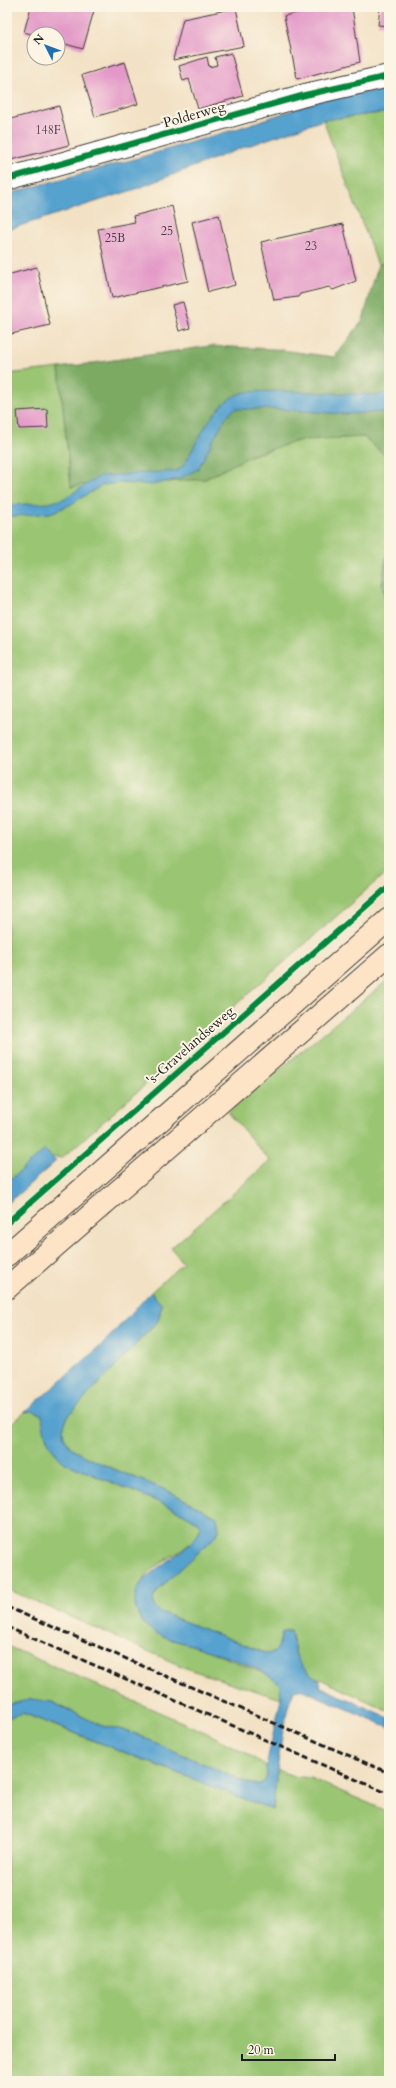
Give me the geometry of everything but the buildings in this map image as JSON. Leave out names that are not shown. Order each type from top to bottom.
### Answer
[{"type":"main road","points":[[7,1255],[389,919]]},
{"type":"main road","points":[[7,1288],[389,955]]},
{"type":"street","name":"Polderweg","points":[[7,179],[305,95],[389,76]]},
{"type":"green space","points":[[389,112],[389,261],[378,265],[323,120]]},
{"type":"green space","points":[[389,261],[389,465],[387,457],[364,437],[301,440],[252,455],[205,479],[168,482],[110,479],[71,487],[59,368],[210,346],[274,349],[334,357],[363,320],[378,265]]},
{"type":"green space","points":[[59,368],[71,487],[110,479],[205,479],[252,455],[301,440],[364,437],[387,457],[389,465],[389,541],[382,585],[389,616],[389,870],[62,1158],[48,1156],[7,1183],[7,374]]},
{"type":"green space","points":[[389,541],[389,616],[382,585]]},
{"type":"green space","points":[[389,979],[389,1711],[305,1672],[297,1659],[291,1631],[282,1631],[277,1648],[272,1653],[268,1654],[160,1612],[155,1607],[153,1599],[158,1590],[216,1536],[219,1530],[217,1518],[168,1491],[99,1463],[74,1450],[68,1444],[63,1433],[63,1429],[70,1414],[158,1321],[162,1305],[151,1292],[183,1263],[171,1248],[270,1161],[228,1112]]},
{"type":"green space","points":[[34,1411],[42,1415],[47,1440],[65,1463],[173,1508],[201,1525],[199,1533],[194,1540],[148,1573],[137,1589],[171,1640],[194,1645],[273,1677],[280,1684],[281,1699],[188,1669],[7,1589],[7,1428],[25,1412]]},
{"type":"green space","points":[[7,1646],[205,1732],[246,1753],[266,1766],[267,1775],[265,1782],[256,1785],[245,1782],[129,1731],[102,1726],[52,1702],[7,1705]]},
{"type":"green space","points":[[22,1713],[273,1810],[277,1770],[294,1776],[310,1778],[389,1812],[389,2081],[7,2081],[7,1718]]},
{"type":"water","points":[[389,88],[389,112],[323,120],[242,148],[133,190],[7,230],[7,194],[236,129],[322,100]]},
{"type":"water","points":[[280,391],[380,395],[389,392],[389,412],[344,414],[277,409],[235,409],[225,418],[198,469],[179,479],[152,485],[119,483],[103,485],[68,506],[50,513],[7,517],[7,505],[49,503],[63,499],[100,476],[177,471],[184,465],[209,421],[226,402],[235,396],[246,392]]},
{"type":"water","points":[[45,1150],[56,1161],[7,1204],[7,1182]]},
{"type":"water","points":[[151,1292],[162,1305],[158,1321],[70,1414],[64,1425],[63,1433],[68,1444],[74,1450],[85,1456],[181,1497],[217,1517],[219,1530],[216,1536],[158,1590],[153,1599],[155,1607],[160,1612],[268,1654],[275,1651],[277,1648],[282,1631],[291,1631],[298,1660],[306,1671],[320,1680],[319,1686],[389,1718],[389,1727],[303,1690],[296,1689],[291,1698],[287,1711],[278,1766],[273,1810],[23,1713],[7,1718],[7,1705],[32,1699],[52,1702],[102,1726],[129,1731],[245,1782],[256,1785],[264,1782],[267,1775],[266,1766],[281,1699],[280,1684],[273,1678],[254,1668],[156,1633],[148,1628],[142,1621],[136,1609],[136,1594],[138,1588],[144,1580],[192,1542],[198,1534],[201,1525],[173,1508],[65,1463],[55,1453],[48,1442],[42,1415],[34,1411],[25,1412],[103,1344]]},
{"type":"railway","points":[[7,1607],[389,1773]]},
{"type":"railway","points":[[7,1627],[389,1794]]},
{"type":"cycle path","points":[[7,179],[305,95],[389,76]]},
{"type":"cycle path","name":"'s-Gravelandseweg","points":[[7,1223],[389,886]]}]
